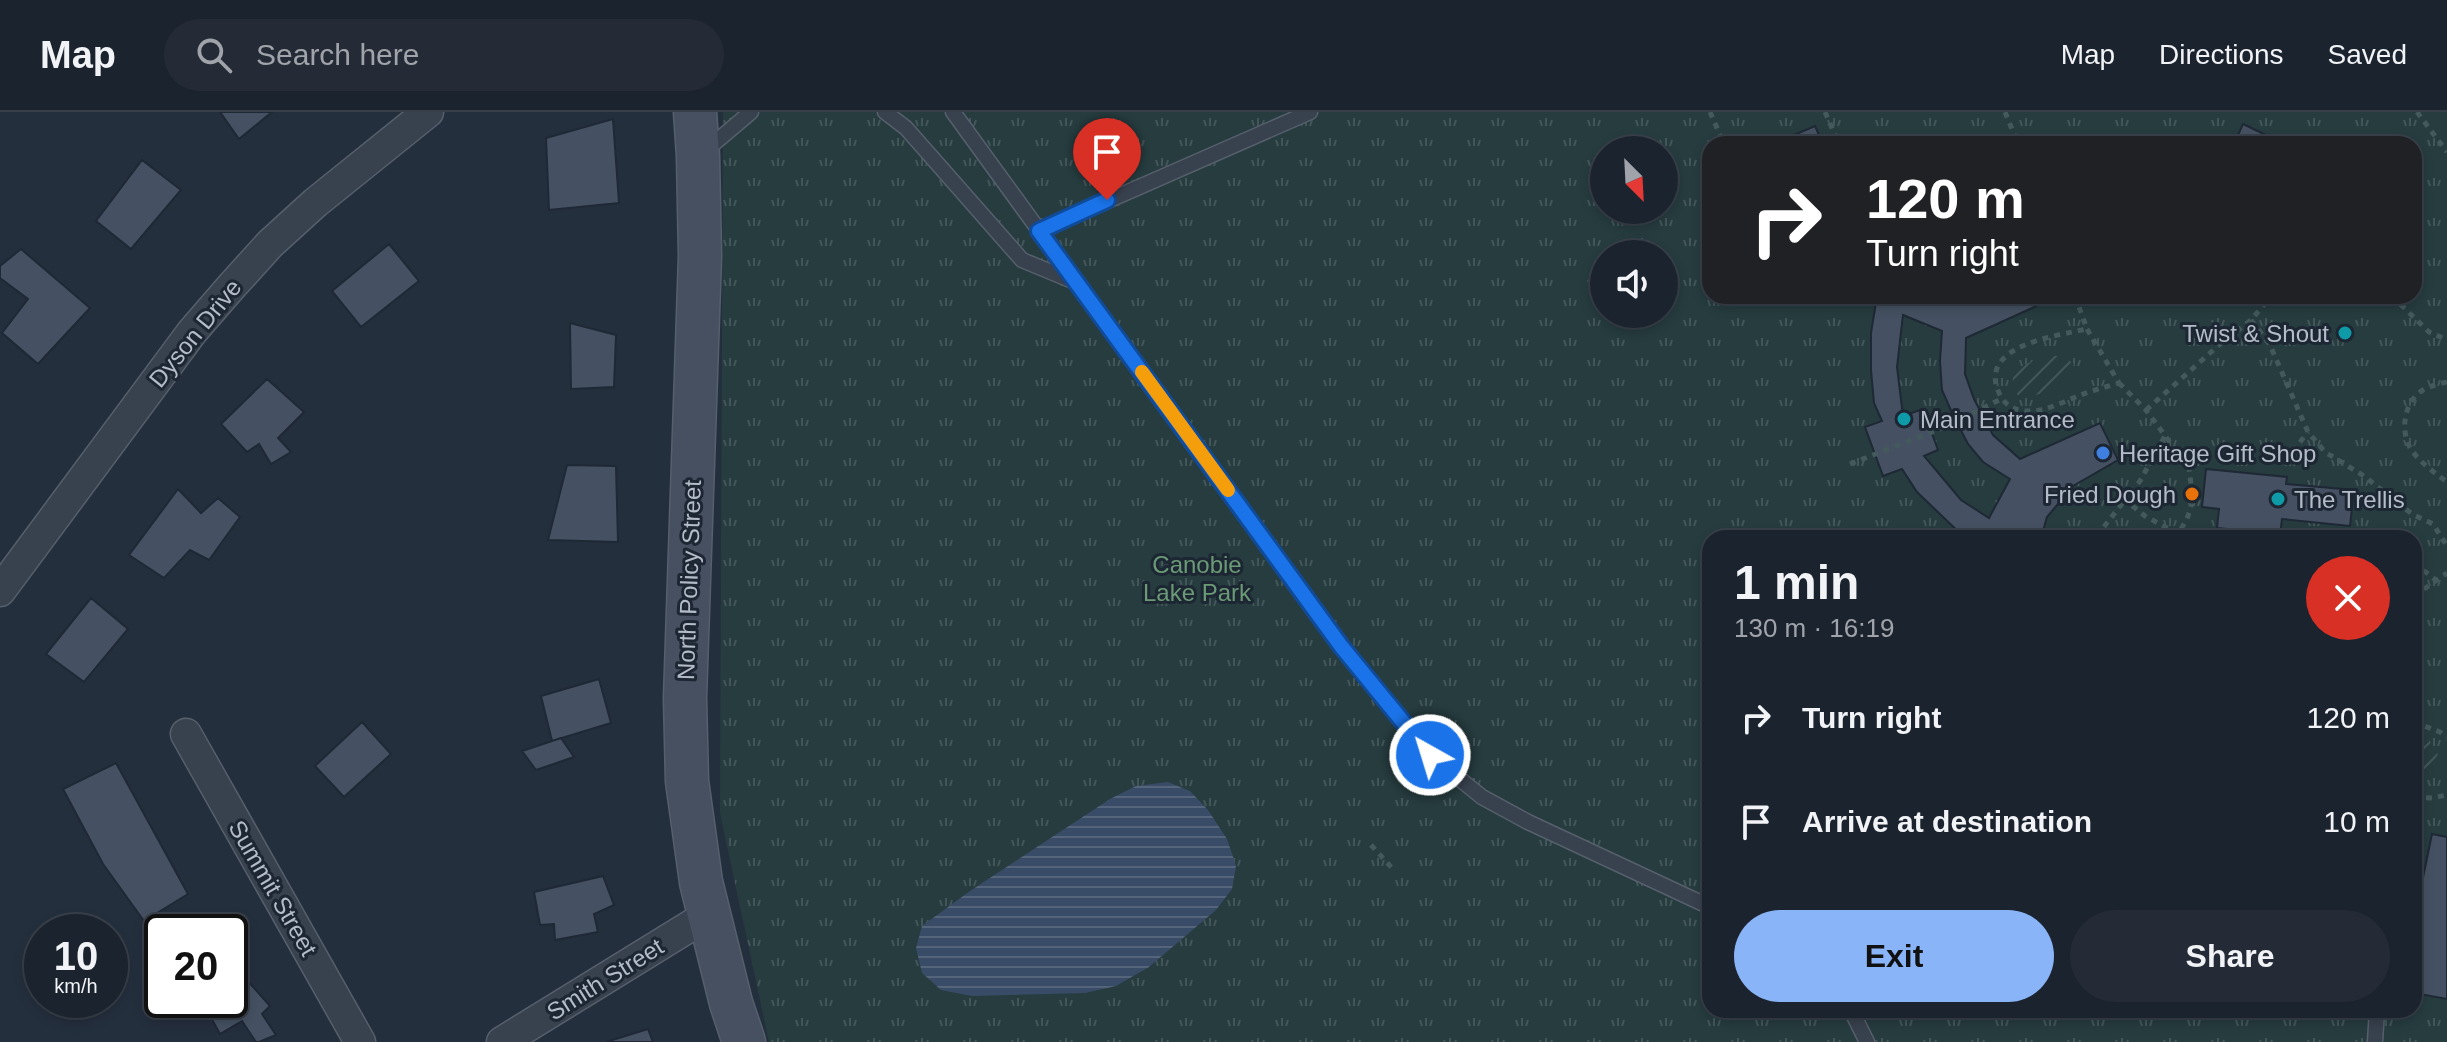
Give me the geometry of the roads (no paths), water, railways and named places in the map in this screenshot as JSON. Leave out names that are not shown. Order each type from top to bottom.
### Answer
[{"type":"street","name":"Dyson Drive","points":[[0,591],[192,332],[231,287],[270,244],[315,203],[428,112]]},
{"type":"street","name":"North Policy Street","points":[[695,112],[700,256],[685,698],[687,781],[692,829],[708,915],[744,1042]]},
{"type":"street","name":"Summit Street","points":[[186,734],[360,1042]]},
{"type":"street","name":"Smith Street","points":[[502,1042],[708,915]]},
{"type":"lane","points":[[698,156],[751,112]]},
{"type":"lane","points":[[885,112],[906,128],[1022,260],[1077,283]]},
{"type":"lane","points":[[953,112],[1341,646],[1430,755],[1482,797],[1528,822],[1702,903]]},
{"type":"lane","points":[[1039,231],[1310,112]]},
{"type":"lane","points":[[1855,1018],[1867,1042]]},
{"type":"lane","points":[[2375,1042],[2376,1018]]},
{"type":"water","points":[[1168,782],[1190,791],[1208,810],[1227,839],[1236,866],[1232,889],[1216,910],[1149,967],[1116,986],[1085,993],[972,996],[941,990],[922,973],[916,948],[922,926],[1110,799],[1136,786]]},
{"type":"place","name":"Twist & Shout","points":[[2345,333]]},
{"type":"place","name":"Main Entrance","points":[[1904,419]]},
{"type":"place","name":"Heritage Gift Shop","points":[[2103,453]]},
{"type":"place","name":"Fried Dough","points":[[2192,494]]},
{"type":"place","name":"The Trellis","points":[[2278,499]]},
{"type":"park label","name":"Canobie Lake Park","points":[[1197,578]]}]
